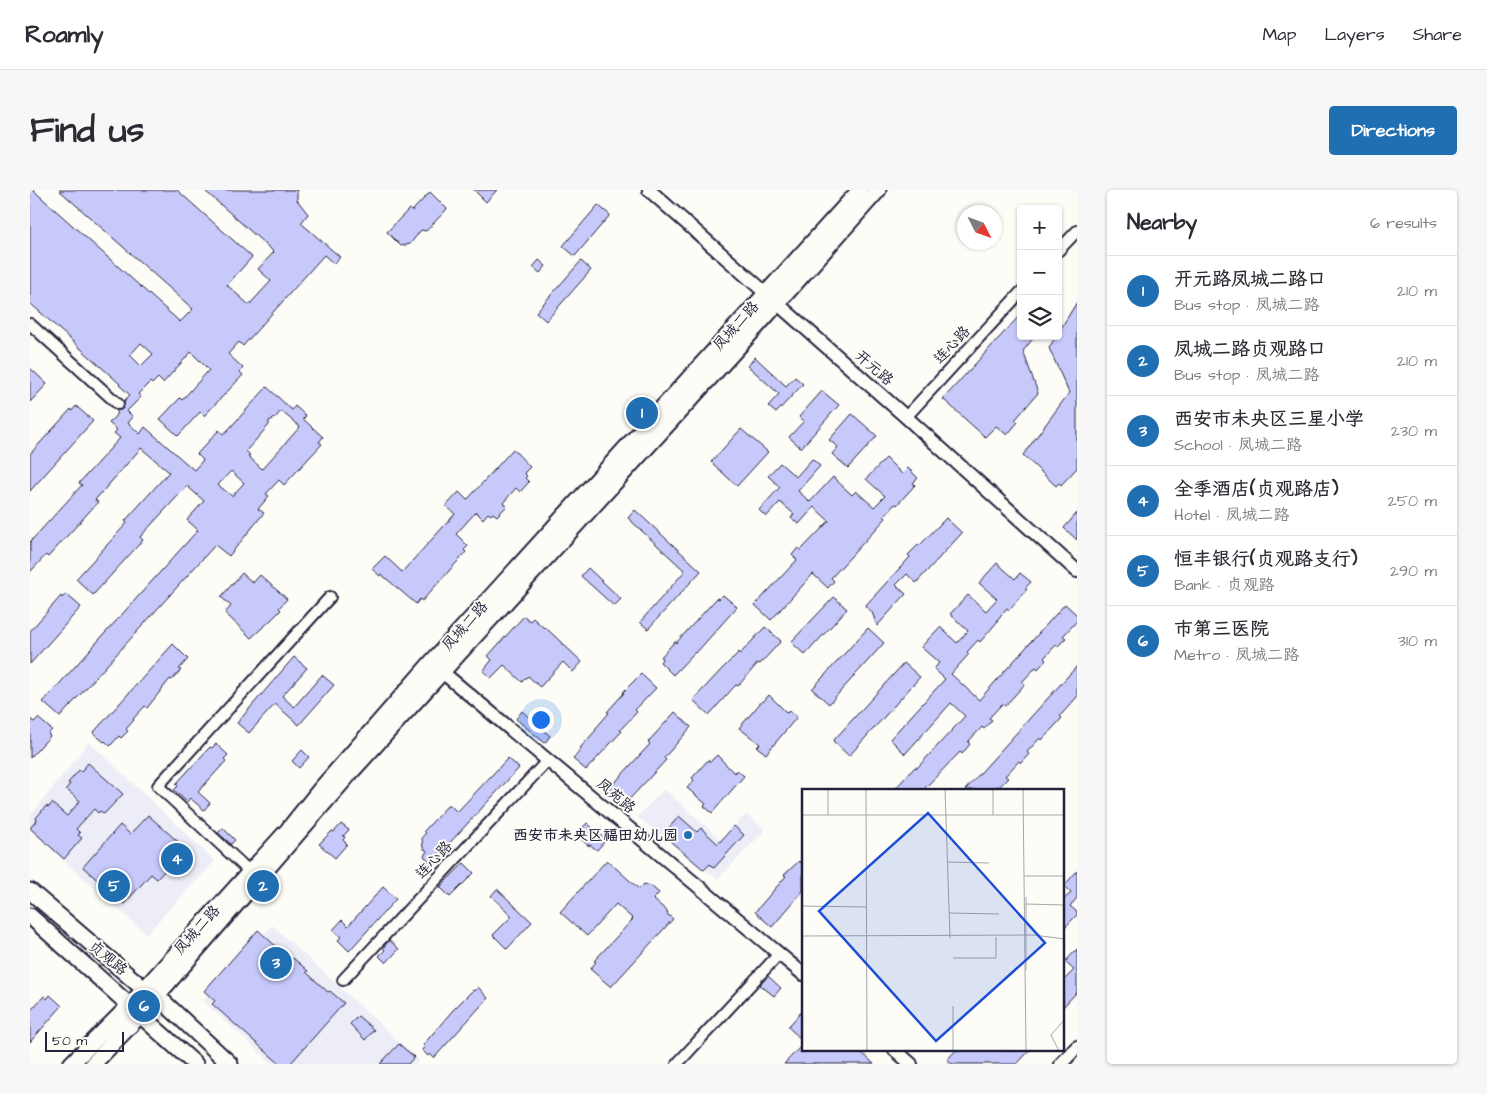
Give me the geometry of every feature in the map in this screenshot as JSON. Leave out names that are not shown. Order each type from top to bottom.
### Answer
[{"type":"main road","name":"凤城二路","points":[[771,299],[860,190]]},
{"type":"main road","name":"凤城二路","points":[[93,1064],[135,1010],[250,872],[771,299],[878,190]]},
{"type":"main road","name":"凤城二路","points":[[150,992],[257,882],[350,774],[436,668]]},
{"type":"main road","name":"贞观路","points":[[30,891],[150,992],[230,1064]]},
{"type":"main road","name":"贞观路","points":[[30,916],[196,1064]]},
{"type":"main road","name":"凤城二路","points":[[71,1064],[135,1010]]},
{"type":"street","name":"开元路","points":[[649,190],[1077,571]]},
{"type":"street","points":[[1059,250],[1077,230]]},
{"type":"street","name":"连心路","points":[[906,417],[1018,295]]},
{"type":"street","points":[[30,324],[118,404]]},
{"type":"street","points":[[250,872],[158,786],[330,597]]},
{"type":"street","name":"凤苑路","points":[[436,668],[802,973]]},
{"type":"street","name":"连心路","points":[[343,980],[547,760]]},
{"type":"street","points":[[677,1064],[779,954]]},
{"type":"street","points":[[1062,1064],[1077,1047]]},
{"type":"street","points":[[897,1052],[911,1064]]},
{"type":"shaded area","points":[[89,742],[215,861],[146,934],[30,830],[30,816]]},
{"type":"shaded area","name":"西安市未央区福田幼儿园","points":[[664,789],[721,840],[746,814],[765,830],[718,879],[637,817]]},
{"type":"shaded area","points":[[272,925],[419,1060],[416,1064],[272,1064],[203,1001]]},
{"type":"building","points":[[30,190],[33,190],[180,322],[193,309],[59,190],[177,190],[252,257],[227,285],[249,305],[271,281],[258,269],[274,252],[204,190],[297,190],[297,200],[308,214],[301,223],[340,257],[334,264],[324,255],[243,346],[239,342],[228,354],[243,368],[240,372],[243,375],[204,416],[200,412],[178,436],[160,419],[180,398],[182,400],[209,370],[191,352],[163,383],[158,378],[152,384],[150,382],[138,394],[141,397],[127,411],[133,417],[128,423],[140,434],[145,427],[194,470],[203,460],[197,454],[219,430],[223,434],[228,430],[267,387],[292,410],[295,406],[306,416],[303,419],[323,437],[319,442],[322,444],[284,485],[279,480],[266,494],[269,496],[258,509],[264,513],[229,556],[215,545],[60,717],[43,702],[198,530],[187,520],[204,501],[187,486],[140,537],[143,540],[93,595],[76,579],[127,523],[125,521],[169,472],[141,448],[95,500],[98,502],[48,557],[46,555],[30,572],[30,542],[82,485],[79,483],[120,438],[114,433],[117,430],[109,423],[118,413],[116,411],[123,408],[124,401],[130,395],[30,303]],"holes":[[[141,343],[153,354],[141,366],[130,355]],[[281,411],[300,427],[262,469],[248,456],[250,455],[246,451],[269,425],[269,421],[275,418]],[[231,471],[244,483],[232,496],[218,485]]]},
{"type":"building","points":[[474,190],[497,190],[486,202]]},
{"type":"building","points":[[430,192],[447,209],[426,231],[421,230],[410,244],[401,246],[387,232],[409,209],[412,211]]},
{"type":"building","points":[[598,205],[610,215],[575,256],[563,246]]},
{"type":"building","points":[[539,260],[546,266],[540,273],[533,267]]},
{"type":"building","points":[[581,261],[591,270],[546,321],[536,312]]},
{"type":"building","points":[[1077,302],[1077,468],[1061,485],[1059,483],[1056,486],[1023,455],[1069,393],[1049,348],[1054,340],[1062,340],[1062,326]]},
{"type":"building","points":[[1017,318],[1017,340],[1032,340],[1023,351],[1038,393],[1015,420],[1018,422],[1007,435],[996,426],[985,437],[943,399]]},
{"type":"building","points":[[755,357],[786,386],[795,377],[803,384],[776,413],[768,406],[779,394],[748,366]]},
{"type":"building","points":[[30,368],[47,384],[30,402]]},
{"type":"building","points":[[822,391],[839,405],[801,448],[789,437],[804,421],[799,417]]},
{"type":"building","points":[[76,406],[93,421],[30,491],[30,454],[71,409],[72,411]]},
{"type":"building","points":[[852,414],[877,436],[848,468],[832,454],[838,447],[829,440]]},
{"type":"building","points":[[741,429],[768,452],[737,486],[711,462]]},
{"type":"building","points":[[513,449],[530,467],[524,473],[527,476],[525,478],[529,482],[520,492],[516,488],[503,503],[507,506],[497,516],[493,513],[491,515],[488,513],[483,519],[476,512],[456,534],[468,546],[464,550],[466,552],[422,601],[420,599],[416,604],[381,574],[380,576],[372,569],[385,556],[402,572],[455,514],[446,506],[459,492],[467,500]]},
{"type":"building","points":[[886,458],[902,474],[908,468],[918,478],[913,483],[915,485],[884,516],[886,518],[831,578],[834,581],[828,588],[813,574],[771,620],[755,605],[797,560],[792,555],[798,548],[801,550],[829,521],[814,507],[799,524],[791,518],[794,514],[780,502],[766,517],[759,510],[780,487],[768,476],[780,463],[796,477],[812,459],[820,466],[798,491],[810,502],[833,477],[852,495],[856,491],[874,507],[885,496],[866,479]]},
{"type":"building","points":[[635,510],[701,571],[648,629],[640,622],[685,571],[628,518]]},
{"type":"building","points":[[1077,513],[1077,540],[1064,528]]},
{"type":"building","points":[[946,518],[962,533],[916,583],[907,574],[896,585],[906,594],[877,626],[872,612],[865,606],[910,557],[908,555]]},
{"type":"building","points":[[997,563],[1015,579],[1020,573],[1031,582],[980,642],[978,640],[967,652],[969,654],[951,674],[979,700],[1065,604],[1077,615],[1077,621],[1063,636],[1066,638],[1058,646],[1056,645],[1044,658],[1046,660],[1038,669],[1036,667],[1022,682],[1025,684],[1005,706],[1002,704],[989,718],[992,720],[984,729],[982,727],[968,742],[970,744],[962,754],[960,752],[924,789],[895,789],[965,716],[951,703],[905,754],[890,739],[945,679],[934,669],[939,663],[921,647],[940,627],[957,643],[968,631],[950,614],[968,595],[986,611],[997,599],[979,583]]},
{"type":"building","points":[[588,568],[621,599],[614,606],[581,576]]},
{"type":"building","points":[[242,573],[253,583],[260,575],[287,599],[279,608],[281,610],[251,638],[225,613],[231,606],[221,597]]},
{"type":"building","points":[[66,594],[81,607],[30,664],[30,631],[61,596],[62,598]]},
{"type":"building","points":[[723,595],[737,607],[696,653],[673,675],[660,662],[663,658],[661,657],[717,598],[719,599]]},
{"type":"building","points":[[834,597],[847,609],[805,655],[791,642]]},
{"type":"building","points":[[524,616],[530,621],[533,618],[545,627],[582,662],[573,672],[563,662],[540,687],[528,676],[522,682],[504,665],[491,678],[483,671],[492,660],[488,656]]},
{"type":"building","points":[[765,627],[781,641],[738,686],[736,685],[733,688],[709,715],[693,700]]},
{"type":"building","points":[[868,628],[884,643],[829,704],[812,689]]},
{"type":"building","points":[[173,644],[188,659],[179,669],[181,670],[172,680],[170,679],[147,708],[145,706],[133,719],[126,729],[128,731],[121,738],[119,736],[110,746],[93,733]]},
{"type":"building","points":[[294,657],[307,668],[282,696],[294,707],[322,675],[334,685],[299,725],[275,704],[249,733],[237,723]]},
{"type":"building","points":[[904,663],[920,677],[849,756],[833,741]]},
{"type":"building","points":[[1077,666],[1077,697],[1060,716],[1062,718],[1042,740],[1040,738],[1027,752],[1029,754],[1021,763],[1019,761],[1005,776],[1008,778],[999,787],[997,786],[994,789],[966,789]]},
{"type":"building","points":[[641,674],[656,688],[635,710],[637,712],[620,730],[622,731],[586,770],[573,759],[623,692]]},
{"type":"building","points":[[769,695],[787,713],[789,711],[797,717],[766,754],[757,747],[760,744],[739,728]]},
{"type":"building","points":[[522,711],[550,736],[545,743],[516,719]]},
{"type":"building","points":[[675,712],[691,727],[664,758],[666,760],[624,805],[608,790],[650,744],[648,742]]},
{"type":"building","points":[[38,718],[52,730],[48,734],[50,736],[30,758],[30,719],[34,722]]},
{"type":"building","points":[[216,744],[228,755],[224,759],[226,761],[198,792],[210,803],[204,810],[190,798],[187,802],[174,790],[178,786],[176,784],[210,747],[212,748]]},
{"type":"building","points":[[302,750],[309,757],[299,768],[292,761]]},
{"type":"building","points":[[717,755],[734,773],[737,770],[744,776],[712,813],[704,806],[706,804],[687,788],[694,780],[692,778],[708,760],[710,762]]},
{"type":"building","points":[[508,758],[519,768],[431,863],[424,856],[427,851],[423,848],[422,837],[426,833],[424,831],[449,804],[457,812]]},
{"type":"building","points":[[88,763],[123,794],[104,814],[100,811],[98,813],[94,809],[76,829],[80,833],[78,835],[82,838],[64,859],[30,828],[46,806],[49,807],[52,803],[67,816],[80,801],[66,789],[70,784],[68,783]]},
{"type":"building","points":[[148,815],[185,848],[157,879],[151,874],[124,904],[83,867],[120,825],[130,834]]},
{"type":"building","points":[[679,816],[697,832],[701,828],[718,844],[734,826],[744,835],[714,868],[710,864],[704,870],[663,835]]},
{"type":"building","points":[[587,823],[606,840],[597,850],[576,835]]},
{"type":"building","points":[[341,824],[349,830],[343,836],[345,837],[343,840],[347,844],[335,858],[319,844]]},
{"type":"building","points":[[223,828],[235,840],[231,844],[218,833]]},
{"type":"building","points":[[607,860],[639,889],[644,884],[651,886],[659,893],[653,899],[673,919],[611,987],[590,969],[596,962],[594,961],[633,919],[616,904],[587,936],[560,912]]},
{"type":"building","points":[[799,861],[802,864],[802,892],[772,927],[755,912],[786,876],[784,875]]},
{"type":"building","points":[[464,863],[474,873],[450,897],[440,887]]},
{"type":"building","points":[[1077,871],[1077,898],[1070,906],[1077,912],[1077,915],[1064,928],[1064,899],[1071,893],[1064,886]]},
{"type":"building","points":[[383,887],[396,899],[349,951],[338,940],[341,937],[333,930],[342,920],[348,926]]},
{"type":"building","points":[[497,889],[532,922],[507,949],[493,935],[512,916],[491,896]]},
{"type":"building","points":[[258,930],[291,960],[293,958],[308,971],[306,972],[328,992],[330,991],[344,1003],[290,1064],[280,1064],[212,1004],[215,1001],[204,991]]},
{"type":"building","points":[[389,940],[399,949],[386,963],[379,956],[385,950],[383,948]]},
{"type":"building","points":[[1077,949],[1077,992],[1064,1006],[1064,980],[1074,970],[1065,962]]},
{"type":"building","points":[[768,976],[781,988],[774,996],[760,985]]},
{"type":"building","points":[[478,987],[488,998],[434,1058],[430,1054],[428,1056],[422,1050],[425,1046],[423,1045],[453,1010]]},
{"type":"building","points":[[50,995],[62,1006],[30,1042],[30,1011],[44,996],[47,999]]},
{"type":"building","points":[[802,1011],[802,1040],[788,1027]]},
{"type":"building","points":[[358,1016],[374,1030],[365,1040],[350,1024]]},
{"type":"building","points":[[399,1044],[414,1057],[408,1064],[380,1064]]},
{"type":"building","points":[[802,1045],[802,1052],[861,1052],[874,1064],[784,1064]]},
{"type":"building","points":[[954,1052],[1028,1052],[1017,1064],[952,1064],[947,1060]]},
{"type":"place","name":"开元路凤城二路口","points":[[642,413]]},
{"type":"place","name":"西安市未央区福田幼儿园","points":[[688,835]]},
{"type":"place","name":"全季酒店(贞观路店)","points":[[177,859]]},
{"type":"place","name":"恒丰银行(贞观路支行)","points":[[114,886]]},
{"type":"place","name":"凤城二路贞观路口","points":[[263,886]]},
{"type":"place","name":"西安市未央区三星小学","points":[[276,963]]},
{"type":"place","name":"市第三医院","points":[[144,1006]]}]
